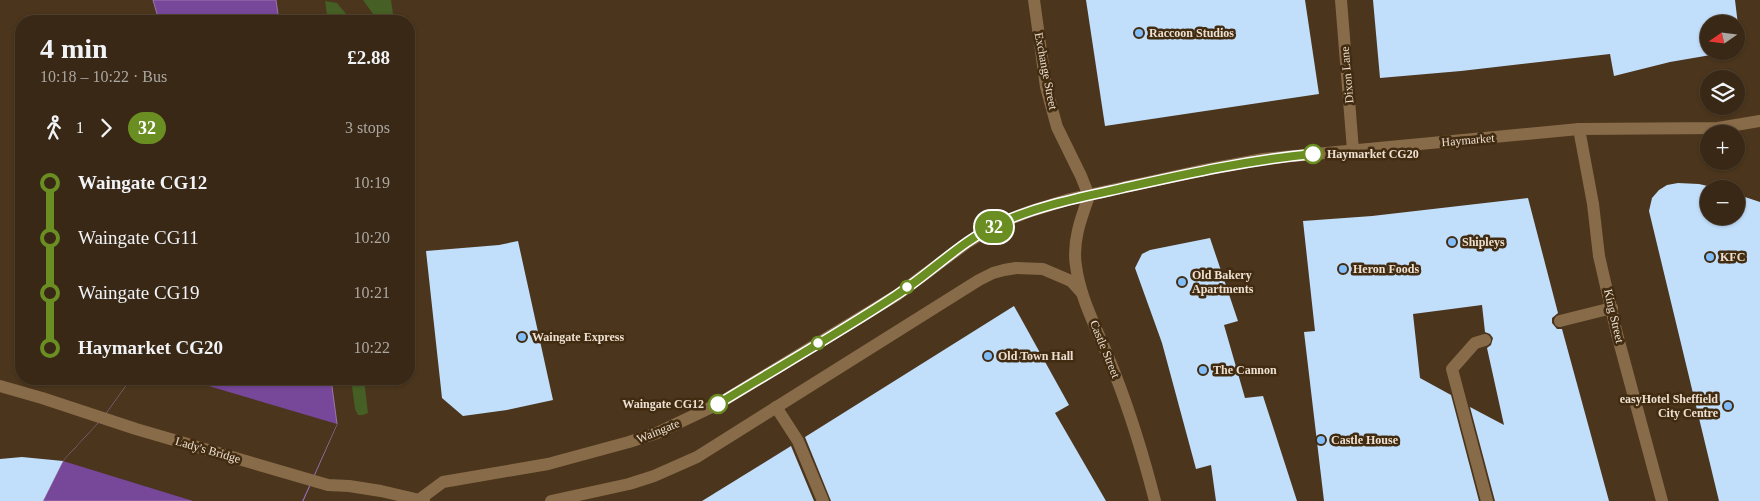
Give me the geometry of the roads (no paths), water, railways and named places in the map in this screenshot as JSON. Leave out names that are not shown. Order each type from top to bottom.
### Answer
[{"type":"street","name":"Exchange Street","points":[[1034,0],[1046,86],[1057,127],[1089,196]]},
{"type":"street","name":"Dixon Lane","points":[[1341,1],[1353,150]]},
{"type":"street","name":"Haymarket","points":[[1089,196],[1263,159],[1579,129],[1718,128],[1760,121]]},
{"type":"street","name":"King Street","points":[[1579,129],[1593,204],[1599,256],[1617,334],[1662,501]]},
{"type":"street","name":"Castle Street","points":[[1089,196],[1081,217],[1076,239],[1076,265],[1082,293],[1115,374],[1155,501]]},
{"type":"street","name":"Waingate","points":[[422,500],[443,482],[548,464],[657,433],[718,404],[888,300],[968,242],[1000,223],[1059,202],[1089,196]]},
{"type":"street","points":[[551,501],[629,484],[654,476],[697,457],[993,273],[1016,268],[1043,270],[1071,281],[1082,293]]},
{"type":"street","points":[[1560,321],[1612,308]]},
{"type":"street","points":[[1485,340],[1475,343],[1452,369],[1487,501]]},
{"type":"street","name":"Lady's Bridge","points":[[0,386],[136,429],[328,485],[349,486],[422,500]]},
{"type":"street","points":[[776,407],[798,441],[823,501]]},
{"type":"place","name":"Raccoon Studios","points":[[1139,33]]},
{"type":"place","name":"Haymarket CG20","points":[[1313,154]]},
{"type":"place","name":"Shipleys","points":[[1452,242]]},
{"type":"place","name":"KFC","points":[[1710,257]]},
{"type":"place","name":"Heron Foods","points":[[1343,269]]},
{"type":"place","name":"Old Bakery Apartments","points":[[1182,282]]},
{"type":"place","name":"Waingate Express","points":[[522,337]]},
{"type":"place","name":"Old Town Hall","points":[[988,356]]},
{"type":"place","name":"The Cannon","points":[[1203,370]]},
{"type":"place","name":"Waingate CG12","points":[[718,404]]},
{"type":"place","name":"easyHotel Sheffield City Centre","points":[[1728,406]]},
{"type":"place","name":"Castle House","points":[[1321,440]]}]
